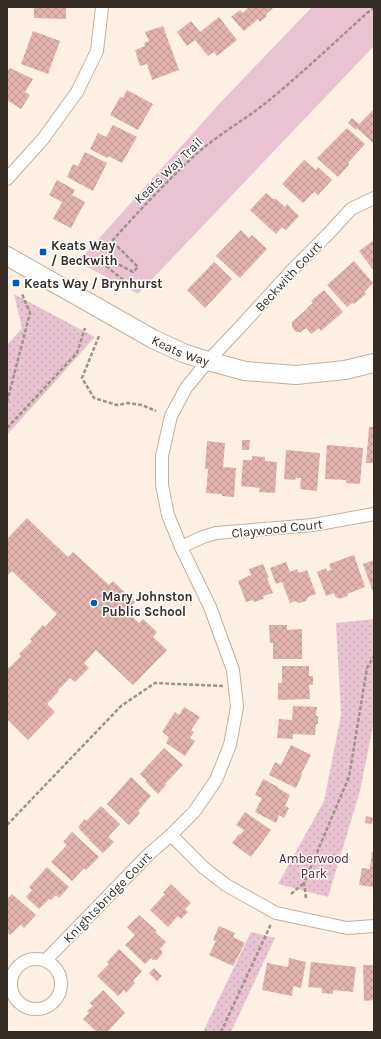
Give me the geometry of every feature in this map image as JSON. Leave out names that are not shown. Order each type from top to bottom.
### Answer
[{"type":"street","points":[[7,179],[42,139],[77,92],[97,51],[102,7]]},
{"type":"street","name":"Beckwith Court","points":[[181,547],[168,515],[162,485],[162,456],[171,416],[186,388],[208,361],[351,209],[374,198]]},
{"type":"street","name":"Keats Way","points":[[7,256],[153,339],[183,353],[208,361],[245,371],[296,375],[345,370],[374,363]]},
{"type":"street","name":"Claywood Court","points":[[181,547],[216,533],[313,525],[374,514]]},
{"type":"street","name":"Knightsbridge Court","points":[[46,960],[149,854],[194,812],[216,780],[230,745],[236,707],[233,670],[210,607],[181,547]]},
{"type":"street","points":[[170,835],[204,868],[226,885],[276,913],[347,928],[374,926]]},
{"type":"street","points":[[37,958],[46,960],[55,967],[61,978],[59,994],[55,1001],[43,1008],[34,1010],[24,1007],[16,1001],[11,991],[10,979],[14,970],[21,963],[30,959],[37,958]]},
{"type":"path","name":"Keats Way Trail","points":[[123,289],[127,283],[100,261],[103,256],[133,272],[138,267],[112,241],[195,155],[297,77],[374,8]]},
{"type":"path","points":[[7,402],[30,313],[22,294]]},
{"type":"path","points":[[7,428],[77,353],[86,328]]},
{"type":"path","points":[[99,336],[82,378],[94,398],[117,405],[128,403],[142,405],[156,411]]},
{"type":"path","points":[[291,894],[304,883],[349,777],[367,668],[374,656]]},
{"type":"path","points":[[7,825],[121,706],[155,683],[235,686]]},
{"type":"path","points":[[304,883],[306,898]]},
{"type":"path","points":[[221,1032],[276,913]]},
{"type":"green space","points":[[312,7],[374,7],[374,46],[138,294],[78,262],[219,104]]},
{"type":"green space","points":[[14,294],[95,337],[7,435],[7,345],[22,328]]},
{"type":"green space","name":"Amberwood Park","points":[[374,619],[374,722],[360,791],[328,897],[278,884],[324,801],[341,715],[336,623]]},
{"type":"green space","points":[[251,932],[275,938],[231,1032],[203,1032]]},
{"type":"building","points":[[34,7],[66,7],[66,19],[34,18]]},
{"type":"building","points":[[247,7],[273,8],[260,22],[258,19],[244,31],[231,17],[240,10],[243,13],[248,8]]},
{"type":"building","points":[[219,17],[237,40],[217,56],[214,52],[208,56],[195,40],[187,46],[177,32],[191,21],[200,32]]},
{"type":"building","points":[[163,26],[179,70],[152,80],[147,64],[140,66],[135,50],[145,46],[144,43],[149,41],[145,32]]},
{"type":"building","points":[[33,31],[60,41],[48,74],[21,64]]},
{"type":"building","points":[[10,68],[33,79],[25,92],[30,95],[21,109],[7,100],[7,72]]},
{"type":"building","points":[[127,90],[153,104],[138,130],[110,115],[120,97],[123,98]]},
{"type":"building","points":[[374,109],[374,144],[357,128],[356,130],[348,123],[352,118],[359,124]]},
{"type":"building","points":[[113,125],[137,137],[122,163],[108,156],[107,158],[90,149],[98,133],[106,137]]},
{"type":"building","points":[[347,128],[365,144],[338,177],[317,158]]},
{"type":"building","points":[[85,152],[107,163],[93,191],[67,177],[73,164],[78,166]]},
{"type":"building","points":[[304,160],[316,170],[318,167],[332,180],[318,195],[314,192],[303,203],[282,184]]},
{"type":"building","points":[[57,180],[75,190],[72,195],[85,202],[71,228],[53,219],[62,202],[49,195]]},
{"type":"building","points":[[266,193],[285,207],[287,204],[299,216],[286,230],[282,227],[276,234],[250,210]]},
{"type":"building","points":[[241,230],[249,238],[252,235],[267,249],[240,278],[216,256]]},
{"type":"building","points":[[374,240],[374,271],[359,251]]},
{"type":"building","points":[[354,261],[373,283],[364,292],[366,294],[354,304],[352,303],[347,307],[327,285]]},
{"type":"building","points":[[214,262],[232,279],[205,308],[187,290]]},
{"type":"building","points":[[324,290],[343,312],[321,331],[319,328],[311,334],[306,328],[301,332],[296,332],[292,327],[292,322],[313,303],[311,301]]},
{"type":"building","points":[[369,427],[374,427],[374,463],[366,463]]},
{"type":"building","points":[[242,440],[250,440],[249,450],[242,450]]},
{"type":"building","points":[[207,441],[225,443],[223,467],[236,468],[234,497],[222,496],[222,494],[206,493],[208,469],[205,469]]},
{"type":"building","points":[[327,445],[363,448],[360,484],[346,483],[346,480],[325,479]]},
{"type":"building","points":[[286,450],[320,453],[317,491],[300,489],[301,478],[296,478],[295,480],[284,479]]},
{"type":"building","points":[[252,456],[265,457],[265,461],[277,462],[275,493],[259,492],[260,488],[241,486],[243,460],[252,460]]},
{"type":"building","points":[[27,518],[68,557],[73,552],[109,585],[113,581],[135,602],[126,611],[139,623],[143,619],[157,632],[153,637],[167,650],[133,685],[96,650],[84,663],[89,668],[75,682],[70,678],[47,704],[55,712],[28,740],[7,719],[7,666],[9,668],[21,656],[19,654],[32,641],[30,639],[43,625],[45,627],[57,614],[12,571],[7,576],[7,539]]},
{"type":"building","points":[[354,555],[365,587],[339,599],[338,597],[336,598],[334,593],[326,596],[317,572],[326,568],[327,571],[331,570],[329,564]]},
{"type":"building","points":[[374,560],[374,595],[363,564]]},
{"type":"building","points":[[286,562],[290,572],[297,569],[299,573],[307,570],[316,594],[308,597],[306,601],[299,603],[295,601],[290,603],[282,582],[276,584],[270,568]]},
{"type":"building","points":[[263,564],[273,593],[263,596],[264,599],[254,602],[253,600],[246,602],[238,581],[251,575],[249,569]]},
{"type":"building","points":[[269,625],[287,625],[287,630],[302,629],[302,659],[273,659],[273,643],[270,643]]},
{"type":"building","points":[[282,666],[309,666],[309,676],[313,676],[313,685],[309,685],[310,699],[278,700],[278,683],[282,683]]},
{"type":"building","points":[[293,706],[317,707],[316,716],[318,716],[318,724],[316,724],[315,735],[293,734],[293,739],[277,738],[279,719],[292,720]]},
{"type":"building","points":[[184,707],[200,717],[191,730],[194,732],[190,738],[195,741],[185,756],[166,743],[169,737],[162,732],[175,712],[179,715]]},
{"type":"building","points":[[291,745],[311,755],[301,774],[302,775],[296,788],[269,775],[275,762],[281,765]]},
{"type":"building","points":[[164,748],[183,765],[165,784],[166,785],[158,794],[140,774]]},
{"type":"building","points":[[131,777],[151,796],[138,811],[140,813],[129,825],[107,804]]},
{"type":"building","points":[[263,779],[290,795],[285,806],[289,808],[284,818],[279,815],[276,823],[255,812],[262,798],[255,795]]},
{"type":"building","points":[[101,806],[120,824],[108,837],[114,842],[103,853],[78,827]]},
{"type":"building","points":[[245,812],[271,830],[251,857],[232,843],[244,830],[236,825]]},
{"type":"building","points":[[366,816],[373,818],[372,824],[365,823]]},
{"type":"building","points":[[72,832],[99,857],[86,870],[84,868],[72,881],[51,862],[67,845],[63,842]]},
{"type":"building","points":[[372,852],[374,852],[374,887],[359,885],[362,868],[370,869]]},
{"type":"building","points":[[47,867],[69,887],[59,898],[56,895],[51,900],[49,899],[39,909],[26,897],[32,890],[29,887]]},
{"type":"building","points":[[171,884],[191,903],[185,909],[188,912],[181,919],[178,916],[168,927],[150,910],[165,894],[163,893]]},
{"type":"building","points":[[12,894],[36,915],[24,928],[21,924],[10,935],[7,932],[7,899]]},
{"type":"building","points":[[139,915],[157,931],[155,932],[166,942],[160,949],[162,954],[157,960],[153,960],[151,958],[145,964],[125,945],[135,935],[127,927]]},
{"type":"building","points":[[219,926],[235,933],[233,937],[245,943],[233,966],[209,955],[216,941],[213,940]]},
{"type":"building","points":[[119,949],[142,971],[133,981],[135,983],[126,993],[124,990],[118,996],[97,976],[109,964],[107,962]]},
{"type":"building","points":[[289,958],[306,962],[301,988],[293,986],[292,996],[262,990],[267,963],[288,967]]},
{"type":"building","points":[[311,962],[356,967],[353,992],[333,990],[333,994],[322,993],[322,988],[308,987]]},
{"type":"building","points":[[363,965],[374,965],[374,1000],[364,1001]]},
{"type":"building","points":[[154,968],[162,976],[157,981],[149,973]]},
{"type":"building","points":[[103,990],[125,1013],[107,1032],[97,1032],[83,1019],[89,1013],[87,1011],[93,1006],[90,1003]]},
{"type":"place","name":"Keats Way / Beckwith","points":[[43,252]]},
{"type":"place","name":"Keats Way / Brynhurst","points":[[16,283]]},
{"type":"place","name":"Mary Johnston Public School","points":[[94,603]]}]
